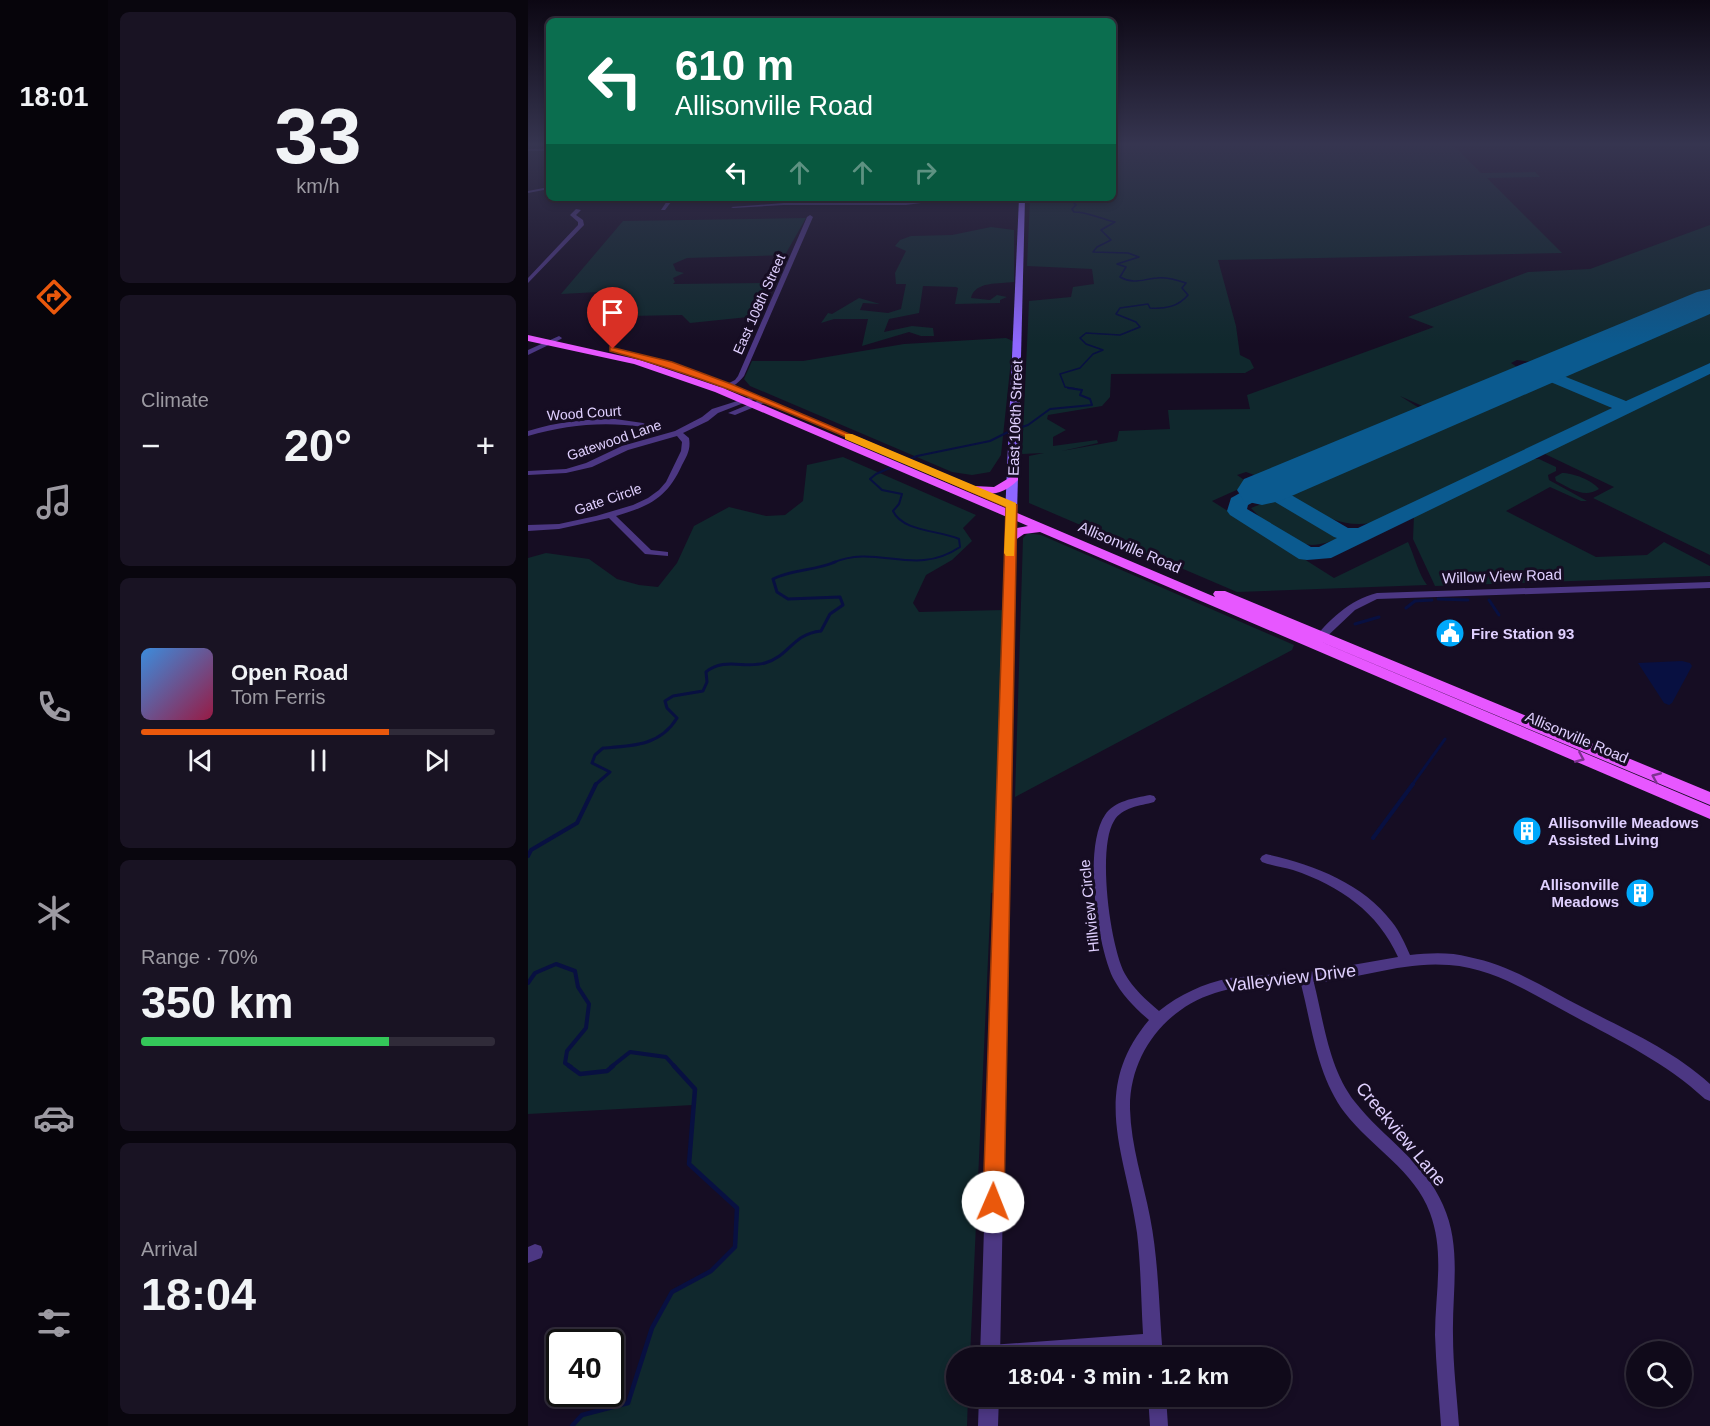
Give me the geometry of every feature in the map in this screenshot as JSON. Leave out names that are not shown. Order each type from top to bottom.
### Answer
[{"type":"main road","name":"East 106th Street","points":[[1011,510],[1014,478],[1022,211]]},
{"type":"main road","name":"Allisonville Road","points":[[528,332],[723,388],[755,401],[1318,641],[1710,813]]},
{"type":"main road","name":"Allisonville Road","points":[[528,338],[550,339]]},
{"type":"main road","name":"Allisonville Road","points":[[914,469],[974,489],[1042,528],[1710,799]]},
{"type":"main road","points":[[974,489],[996,491],[1004,488],[1014,478]]},
{"type":"main road","points":[[1010,538],[1024,530],[1042,528]]},
{"type":"street","points":[[528,281],[581,225],[581,221],[573,215],[577,211]]},
{"type":"street","name":"East 108th Street","points":[[723,388],[737,381],[741,376],[810,217]]},
{"type":"street","points":[[528,351],[550,339]]},
{"type":"street","name":"Gatewood Lane","points":[[528,473],[580,468],[624,448],[678,433],[705,419],[736,412],[755,401]]},
{"type":"street","name":"Wood Court","points":[[529,432],[576,424],[643,425]]},
{"type":"street","name":"Gate Circle","points":[[528,528],[564,527],[645,502],[656,496],[667,486],[687,446],[685,438],[678,433]]},
{"type":"street","name":"East 106th Street","points":[[990,1347],[1011,510]]},
{"type":"street","points":[[609,514],[648,552],[665,554]]},
{"type":"street","name":"Willow View Road","points":[[1318,641],[1353,606],[1370,597],[1386,594],[1710,585]]},
{"type":"street","name":"Hillview Circle","points":[[1150,799],[1130,803],[1109,817],[1099,840],[1100,863],[1107,944],[1111,959],[1126,988],[1137,1001],[1160,1020]]},
{"type":"street","points":[[1266,859],[1299,866],[1364,902],[1385,921],[1406,960]]},
{"type":"street","name":"Valleyview Drive","points":[[1153,1347],[1145,1235],[1123,1121],[1123,1091],[1137,1049],[1147,1034],[1167,1012],[1202,991],[1229,984],[1306,978],[1432,957],[1479,964],[1507,975],[1679,1067],[1710,1094]]},
{"type":"street","name":"Creekview Lane","points":[[1306,978],[1333,1078],[1340,1094],[1350,1108],[1408,1167],[1437,1207],[1444,1231],[1449,1271],[1444,1300],[1444,1335],[1450,1426]]},
{"type":"street","points":[[988,1426],[989,1407]]},
{"type":"street","points":[[1158,1407],[1160,1426]]},
{"type":"green space","points":[[1029,211],[1520,211],[1562,253],[1218,260],[1236,326],[1240,355],[1250,360],[1254,368],[1245,373],[1111,374],[1110,397],[1102,406],[1048,415],[1047,419],[1066,430],[1053,437],[1053,446],[1097,440],[1098,443],[1062,451],[1117,441],[1119,431],[1170,429],[1168,410],[1250,409],[1247,395],[1434,327],[1408,317],[1528,272],[1590,269],[1710,225],[1710,291],[1538,363],[1517,360],[1511,363],[1517,367],[1518,372],[1429,409],[1400,396],[1424,411],[1270,476],[1257,476],[1246,472],[1237,475],[1250,484],[1212,501],[1334,578],[1408,542],[1427,585],[1237,592],[1029,503],[1029,456],[1044,453],[1022,454],[1029,301],[1071,297],[1073,287],[1094,284],[1092,269],[1027,266]]},
{"type":"green space","points":[[806,218],[785,255],[687,258],[673,264],[676,271],[684,273],[673,278],[675,282],[673,284],[769,283],[773,286],[758,316],[690,323],[682,315],[629,316],[610,324],[610,320],[627,295],[626,293],[617,291],[561,294],[623,221]]},
{"type":"green space","points":[[991,227],[1014,230],[1014,282],[982,286],[973,293],[971,298],[990,300],[997,295],[1007,297],[1000,300],[1000,303],[955,304],[958,288],[923,286],[919,313],[889,319],[884,332],[912,326],[933,328],[934,336],[921,336],[909,332],[862,346],[868,319],[834,319],[821,323],[828,313],[832,314],[859,298],[880,304],[863,303],[860,310],[888,313],[901,309],[906,284],[896,284],[895,273],[906,251],[895,246],[900,240],[911,236],[952,235]]},
{"type":"green space","points":[[1710,309],[1710,363],[1628,401],[1614,400],[1562,377],[1563,373]]},
{"type":"green space","points":[[1006,338],[1013,341],[1001,455],[990,472],[972,475],[952,472],[750,386],[744,379],[752,361],[803,361],[904,344]]},
{"type":"green space","points":[[1710,374],[1710,555],[1593,498],[1614,487],[1545,454],[1546,452]]},
{"type":"green space","points":[[1541,382],[1559,383],[1608,403],[1611,409],[1371,523],[1340,522],[1331,519],[1294,500],[1292,496],[1294,489]]},
{"type":"green space","points":[[843,457],[976,515],[963,528],[972,541],[952,560],[926,575],[913,603],[919,612],[1004,610],[996,892],[991,893],[970,1347],[946,1347],[946,1407],[968,1407],[967,1426],[572,1426],[582,1415],[613,1407],[624,1407],[624,1404],[628,1403],[652,1328],[672,1292],[711,1271],[735,1247],[737,1208],[689,1164],[693,1105],[528,1114],[528,558],[546,553],[589,559],[617,579],[658,587],[677,563],[694,526],[729,507],[766,516],[785,515],[803,501],[807,465]]},
{"type":"green space","points":[[1530,459],[1539,459],[1556,467],[1556,471],[1548,475],[1549,480],[1587,501],[1581,501],[1550,487],[1506,511],[1596,557],[1647,555],[1664,542],[1710,566],[1710,576],[1435,586],[1413,539],[1414,515]]},
{"type":"green space","points":[[1562,473],[1582,478],[1599,489],[1582,493],[1572,489],[1556,481],[1555,477]]},
{"type":"green space","points":[[1274,499],[1340,538],[1312,545],[1287,537],[1263,520],[1251,508]]},
{"type":"green space","points":[[1028,533],[1041,535],[1294,645],[1292,650],[1015,797],[1023,538]]},
{"type":"shaded area","points":[[1682,661],[1692,666],[1669,705],[1664,703],[1638,663]]},
{"type":"waterway","points":[[1073,211],[1115,222],[1101,230],[1111,240],[1097,247],[1093,252],[1128,253],[1139,257],[1117,264],[1126,267],[1120,277],[1134,281],[1161,278],[1176,280],[1186,283],[1182,288],[1188,295],[1176,305],[1166,307],[1150,308],[1148,304],[1120,308],[1116,314],[1136,322],[1140,327],[1120,335],[1086,333],[1080,338],[1086,344],[1103,350],[1093,354],[1080,368],[1060,374],[1065,387],[1077,389]]},
{"type":"waterway","points":[[1016,429],[1028,425],[1050,409],[1092,405],[1090,399],[1080,395],[1082,390],[1068,388]]},
{"type":"waterway","points":[[832,563],[865,556],[927,560],[943,556],[960,547],[959,539],[913,527],[898,518],[893,511],[899,504],[902,494],[882,490],[870,479],[876,474],[917,456],[990,441],[1010,431]]},
{"type":"waterway","points":[[596,784],[610,772],[592,763],[595,755],[603,748],[644,743],[662,734],[677,718],[667,708],[665,701],[673,696],[703,691],[707,682],[706,672],[720,665],[765,663],[773,660],[804,636],[821,631],[830,614],[843,605],[840,597],[788,599],[777,592],[773,579],[788,573],[832,563]]},
{"type":"waterway","points":[[1438,599],[1468,600]]},
{"type":"waterway","points":[[1406,608],[1415,601],[1432,600]]},
{"type":"waterway","points":[[1489,600],[1499,615]]},
{"type":"waterway","points":[[1355,624],[1379,617]]},
{"type":"waterway","points":[[1412,785],[1445,739]]},
{"type":"waterway","points":[[528,856],[531,850],[577,823],[596,784]]},
{"type":"waterway","points":[[1373,838],[1413,784]]},
{"type":"waterway","points":[[528,983],[535,973],[556,964],[575,971],[578,987],[589,1004],[586,1028],[567,1051],[565,1063],[571,1067]]},
{"type":"waterway","points":[[611,1067],[630,1052],[666,1057],[675,1067]]},
{"type":"waterway","points":[[569,1066],[580,1074],[607,1071],[613,1066]]},
{"type":"waterway","points":[[572,1426],[582,1415],[628,1403],[652,1328],[672,1292],[711,1271],[735,1247],[737,1208],[689,1164],[695,1089],[674,1066]]},
{"type":"taxiway","points":[[1627,408],[1710,368]]},
{"type":"taxiway","points":[[1540,372],[1627,408]]},
{"type":"taxiway","points":[[1362,534],[1627,408]]},
{"type":"taxiway","points":[[1267,489],[1341,533],[1362,534]]},
{"type":"taxiway","points":[[1262,490],[1238,502],[1237,511],[1307,554],[1323,553],[1362,534]]},
{"type":"runway","points":[[1262,490],[1710,300]]},
{"type":"slow traffic","points":[[848,436],[1012,505],[1010,553]]},
{"type":"place","name":"Fire Station 93","points":[[1450,633]]},
{"type":"place","name":"Allisonville Meadows Assisted Living","points":[[1527,831]]},
{"type":"place","name":"Allisonville Meadows","points":[[1640,893]]},
{"type":"route","points":[[613,349],[692,371],[1012,505],[993,1202]]}]
